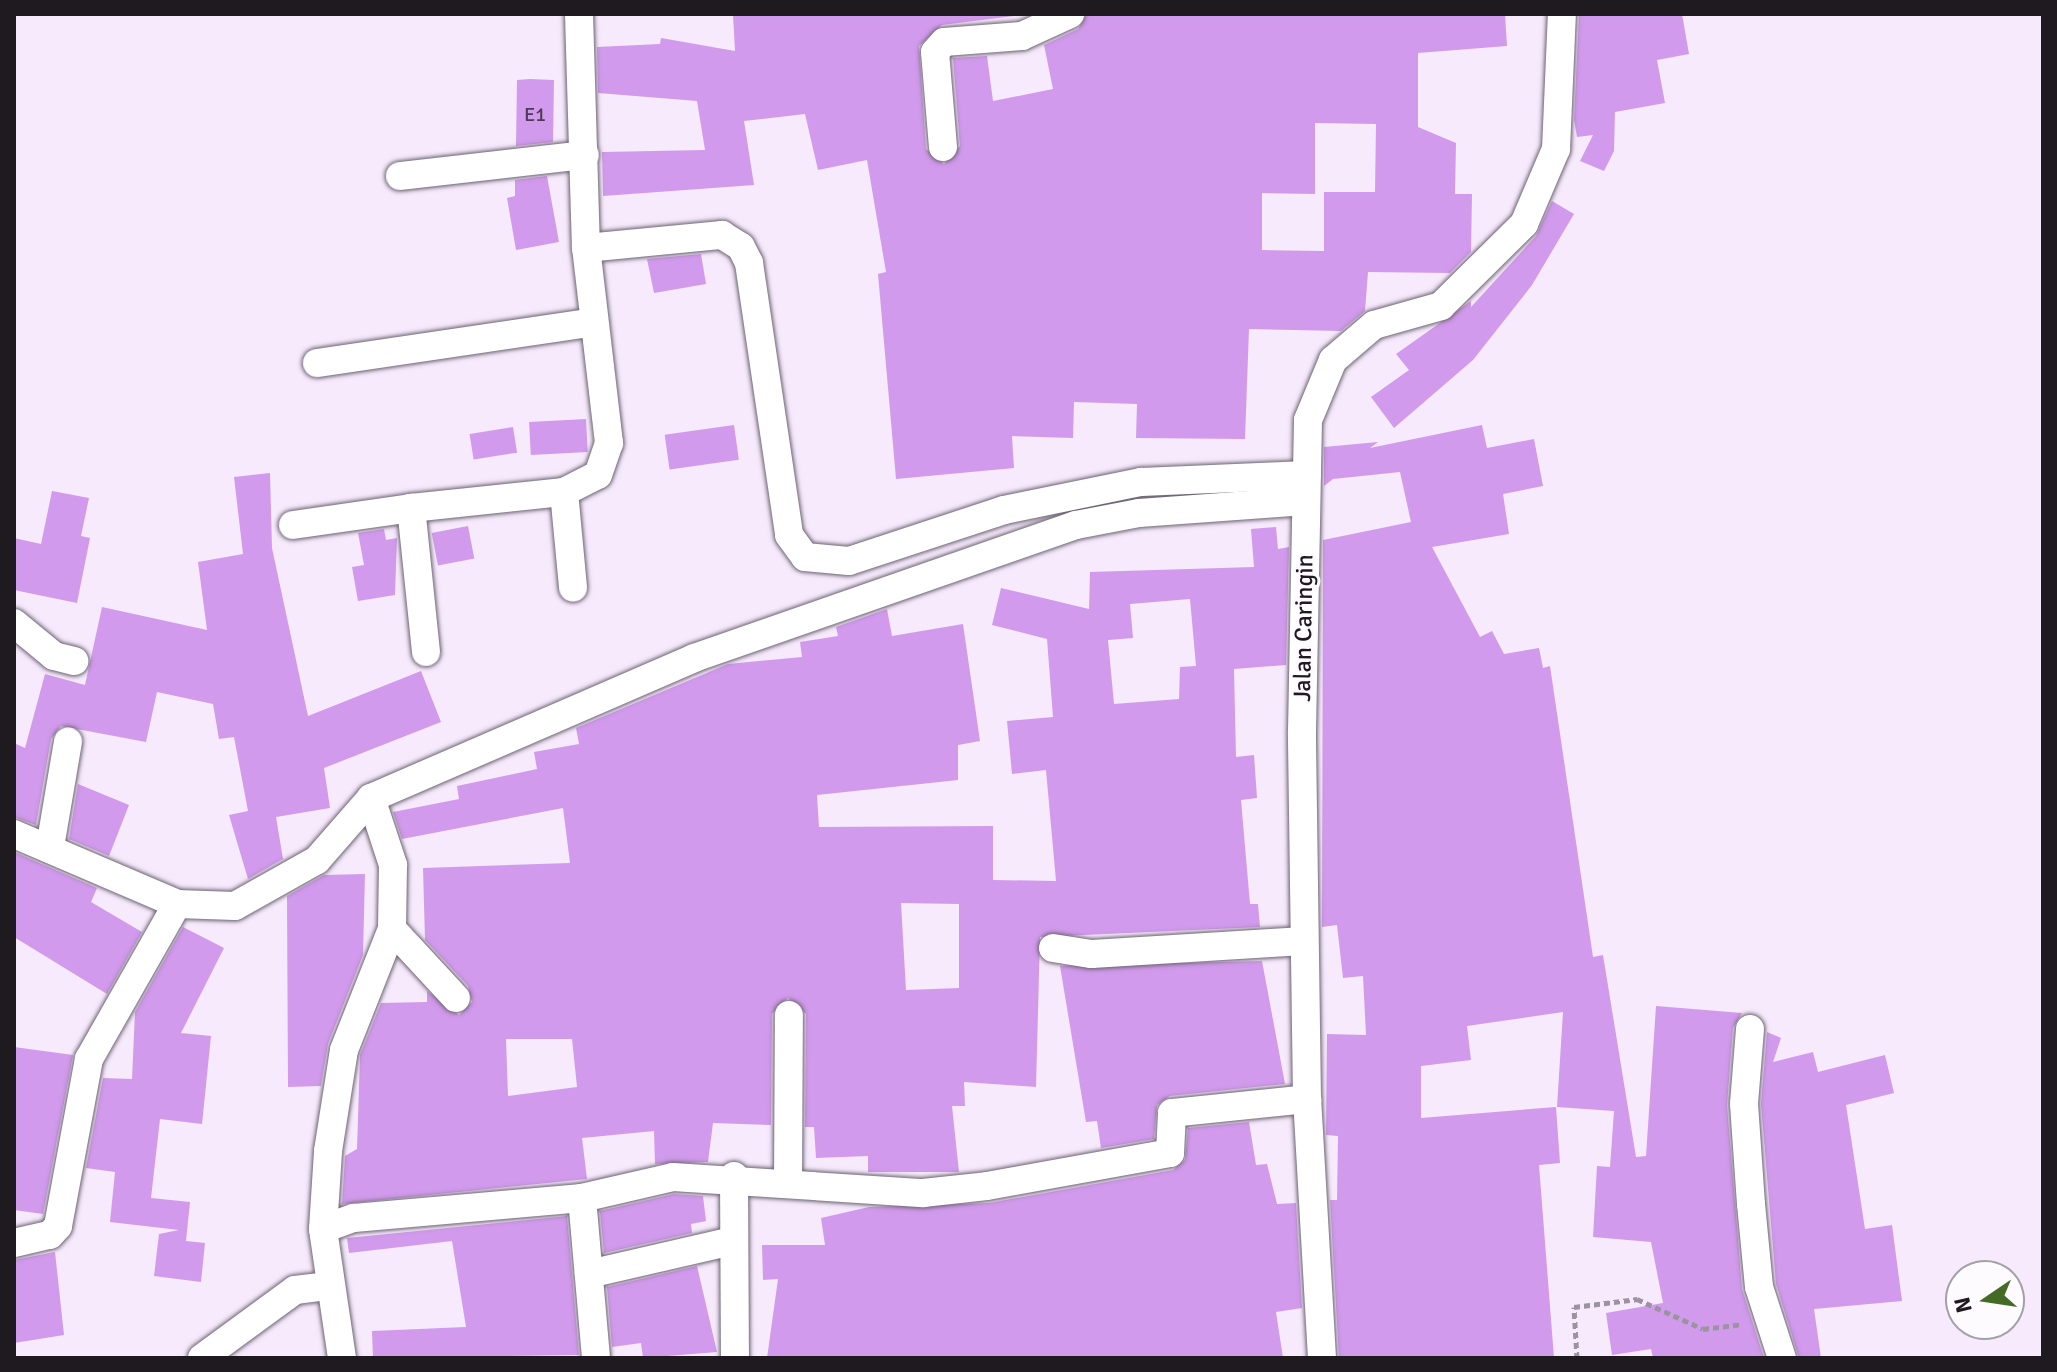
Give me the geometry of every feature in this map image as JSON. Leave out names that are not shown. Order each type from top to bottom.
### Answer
[{"type":"street","points":[[293,525],[411,508],[564,492],[598,475],[609,443],[586,248],[579,14]]},
{"type":"street","points":[[943,147],[935,52],[944,42],[1022,36],[1070,14]]},
{"type":"street","name":"Jalan Caringin","points":[[1322,1358],[1307,1099],[1304,941],[1308,420],[1333,360],[1374,325],[1441,306],[1524,224],[1556,149],[1562,14]]},
{"type":"street","points":[[400,176],[585,155]]},
{"type":"street","points":[[586,248],[722,235],[741,247],[749,263],[789,535],[805,557],[849,561],[1004,510],[1141,482],[1307,488]]},
{"type":"street","points":[[317,363],[594,322]]},
{"type":"street","points":[[14,834],[177,904],[235,906],[317,860],[371,798],[694,658],[1076,525],[1307,488]]},
{"type":"street","points":[[564,492],[573,588]]},
{"type":"street","points":[[411,508],[426,652]]},
{"type":"street","points":[[849,561],[859,600]]},
{"type":"street","points":[[14,623],[54,656],[74,661]]},
{"type":"street","points":[[50,847],[68,742]]},
{"type":"street","points":[[342,1358],[340,1315],[329,1286],[323,1229],[344,1050],[392,929],[393,865],[371,798]]},
{"type":"street","points":[[14,1243],[50,1235],[58,1226],[89,1059],[177,904]]},
{"type":"street","points":[[392,929],[456,998]]},
{"type":"street","points":[[1053,948],[1092,954],[1304,941]]},
{"type":"street","points":[[788,1183],[789,1015]]},
{"type":"street","points":[[1750,1029],[1744,1104],[1759,1287],[1782,1358]]},
{"type":"street","points":[[323,1229],[369,1216],[582,1198],[673,1177],[734,1176],[923,1193],[1088,1170],[1170,1153],[1172,1113],[1307,1099]]},
{"type":"street","points":[[734,1176],[735,1358]]},
{"type":"street","points":[[582,1198],[596,1358]]},
{"type":"street","points":[[589,1274],[732,1241]]},
{"type":"street","points":[[202,1358],[295,1290],[329,1286]]},
{"type":"path","points":[[1577,1358],[1574,1307],[1637,1299],[1703,1329],[1770,1320]]},
{"type":"building","points":[[733,14],[1029,14],[942,25],[919,46],[926,149],[944,164],[960,146],[953,58],[987,56],[993,101],[1053,89],[1044,45],[1078,29],[1087,14],[1505,14],[1507,46],[1418,53],[1418,127],[1456,143],[1455,194],[1472,194],[1471,252],[1450,273],[1368,272],[1365,311],[1341,331],[1249,329],[1245,439],[1136,438],[1137,404],[1074,402],[1073,438],[1012,436],[1014,468],[896,479],[878,274],[886,272],[867,160],[818,170],[805,114],[744,121],[754,185],[603,196],[602,152],[705,150],[697,101],[598,93],[597,47],[660,44],[661,38],[735,51]],"holes":[[[1315,123],[1376,124],[1375,192],[1324,192],[1324,251],[1262,250],[1262,193],[1315,194]]]},
{"type":"building","points":[[1579,14],[1682,14],[1689,54],[1657,60],[1665,103],[1615,112],[1614,151],[1604,171],[1580,161],[1593,135],[1577,137],[1574,120]]},
{"type":"building","points":[[517,80],[554,80],[553,142],[516,146]]},
{"type":"building","points":[[547,176],[559,242],[516,250],[507,198],[515,196],[515,180]]},
{"type":"building","points":[[1552,201],[1574,214],[1532,285],[1473,360],[1394,428],[1371,397],[1409,370],[1396,354],[1471,301],[1471,307],[1536,236]]},
{"type":"building","points":[[701,254],[706,284],[654,293],[647,259]]},
{"type":"building","points":[[586,419],[588,452],[531,455],[529,422]]},
{"type":"building","points":[[734,425],[739,460],[670,469],[665,435]]},
{"type":"building","points":[[1482,425],[1487,448],[1534,439],[1543,486],[1503,494],[1509,534],[1432,547],[1480,637],[1492,631],[1504,654],[1539,648],[1543,668],[1550,666],[1593,957],[1603,955],[1636,1157],[1646,1156],[1656,1006],[1742,1013],[1733,1028],[1727,1105],[1742,1289],[1764,1358],[1653,1358],[1651,1349],[1612,1355],[1606,1313],[1663,1303],[1651,1242],[1593,1237],[1597,1166],[1610,1167],[1614,1111],[1557,1107],[1563,1012],[1467,1026],[1471,1060],[1421,1066],[1421,1118],[1556,1107],[1560,1163],[1539,1165],[1554,1358],[1339,1358],[1330,1200],[1337,1200],[1338,1136],[1326,1135],[1327,1034],[1366,1035],[1363,976],[1343,978],[1337,925],[1322,927],[1323,540],[1411,522],[1400,472],[1333,479],[1324,486],[1324,447],[1378,442],[1370,448]]},
{"type":"building","points":[[513,427],[517,453],[474,460],[470,434]]},
{"type":"building","points":[[270,473],[272,548],[308,716],[421,671],[441,722],[324,768],[330,808],[276,817],[283,859],[248,879],[229,815],[248,811],[234,737],[219,739],[213,704],[157,692],[146,742],[61,726],[51,739],[36,825],[14,817],[14,743],[25,748],[45,674],[85,685],[102,607],[207,630],[198,562],[243,554],[234,477]]},
{"type":"building","points":[[52,491],[89,498],[81,536],[90,538],[77,603],[14,590],[14,538],[41,544]]},
{"type":"building","points":[[468,526],[474,558],[438,565],[432,533]]},
{"type":"building","points":[[1276,527],[1278,549],[1289,547],[1286,665],[1234,669],[1236,757],[1254,755],[1257,798],[1241,800],[1250,904],[1258,904],[1260,927],[1040,937],[1036,1087],[964,1082],[965,1106],[952,1106],[959,1172],[868,1172],[868,1156],[816,1158],[814,1127],[805,1127],[806,1014],[788,998],[772,1014],[771,1125],[713,1123],[708,1162],[655,1164],[654,1131],[582,1138],[587,1179],[342,1204],[345,1156],[357,1149],[360,1055],[381,1003],[427,1002],[427,991],[459,1015],[472,1002],[468,986],[425,940],[423,868],[570,863],[563,808],[402,839],[393,812],[459,799],[457,786],[537,769],[534,752],[579,744],[576,728],[728,664],[802,657],[800,642],[838,636],[836,627],[887,609],[892,636],[963,624],[980,741],[958,745],[958,780],[817,795],[819,827],[993,826],[993,880],[1056,881],[1046,770],[1012,774],[1007,721],[1053,717],[1047,639],[992,625],[1001,588],[1089,609],[1090,572],[1254,567],[1251,529]],"holes":[[[1190,599],[1196,666],[1180,667],[1179,699],[1114,704],[1108,640],[1133,638],[1130,604]],[[901,903],[959,904],[959,988],[906,990]],[[506,1039],[572,1039],[577,1087],[508,1096]]]},
{"type":"building","points":[[384,529],[386,540],[397,538],[395,595],[358,601],[352,567],[364,565],[358,533]]},
{"type":"building","points":[[78,784],[129,805],[109,856],[69,839]]},
{"type":"building","points":[[14,852],[97,888],[91,902],[142,932],[107,994],[14,937]]},
{"type":"building","points":[[365,874],[363,955],[328,1044],[321,1086],[288,1087],[287,896],[324,875]]},
{"type":"building","points":[[183,927],[224,948],[181,1033],[211,1036],[202,1124],[160,1119],[151,1198],[190,1202],[186,1241],[205,1243],[201,1282],[154,1276],[159,1234],[179,1230],[110,1222],[115,1172],[86,1168],[103,1078],[132,1079],[135,1012]]},
{"type":"building","points":[[1262,961],[1285,1084],[1170,1096],[1157,1105],[1154,1139],[1101,1148],[1097,1121],[1086,1122],[1060,966]]},
{"type":"building","points":[[1767,1032],[1781,1038],[1773,1062],[1813,1052],[1818,1072],[1885,1055],[1894,1093],[1846,1105],[1865,1229],[1892,1225],[1902,1301],[1814,1309],[1821,1358],[1799,1358],[1776,1284],[1761,1104]]},
{"type":"building","points":[[14,1047],[73,1055],[43,1214],[14,1210]]},
{"type":"building","points":[[1249,1122],[1256,1165],[1267,1164],[1277,1204],[1296,1203],[1302,1308],[1276,1312],[1283,1358],[767,1358],[778,1279],[763,1280],[762,1245],[825,1245],[821,1218],[869,1207],[989,1203],[1173,1170],[1185,1160],[1188,1128]]},
{"type":"building","points":[[674,1194],[703,1196],[706,1221],[691,1224],[692,1233],[604,1253],[600,1211]]},
{"type":"building","points":[[567,1216],[579,1355],[373,1358],[372,1331],[466,1327],[452,1241],[349,1253],[347,1238]]},
{"type":"building","points":[[55,1252],[64,1335],[14,1343],[14,1260]]},
{"type":"building","points":[[697,1266],[717,1352],[643,1358],[641,1343],[612,1347],[607,1287]]}]
